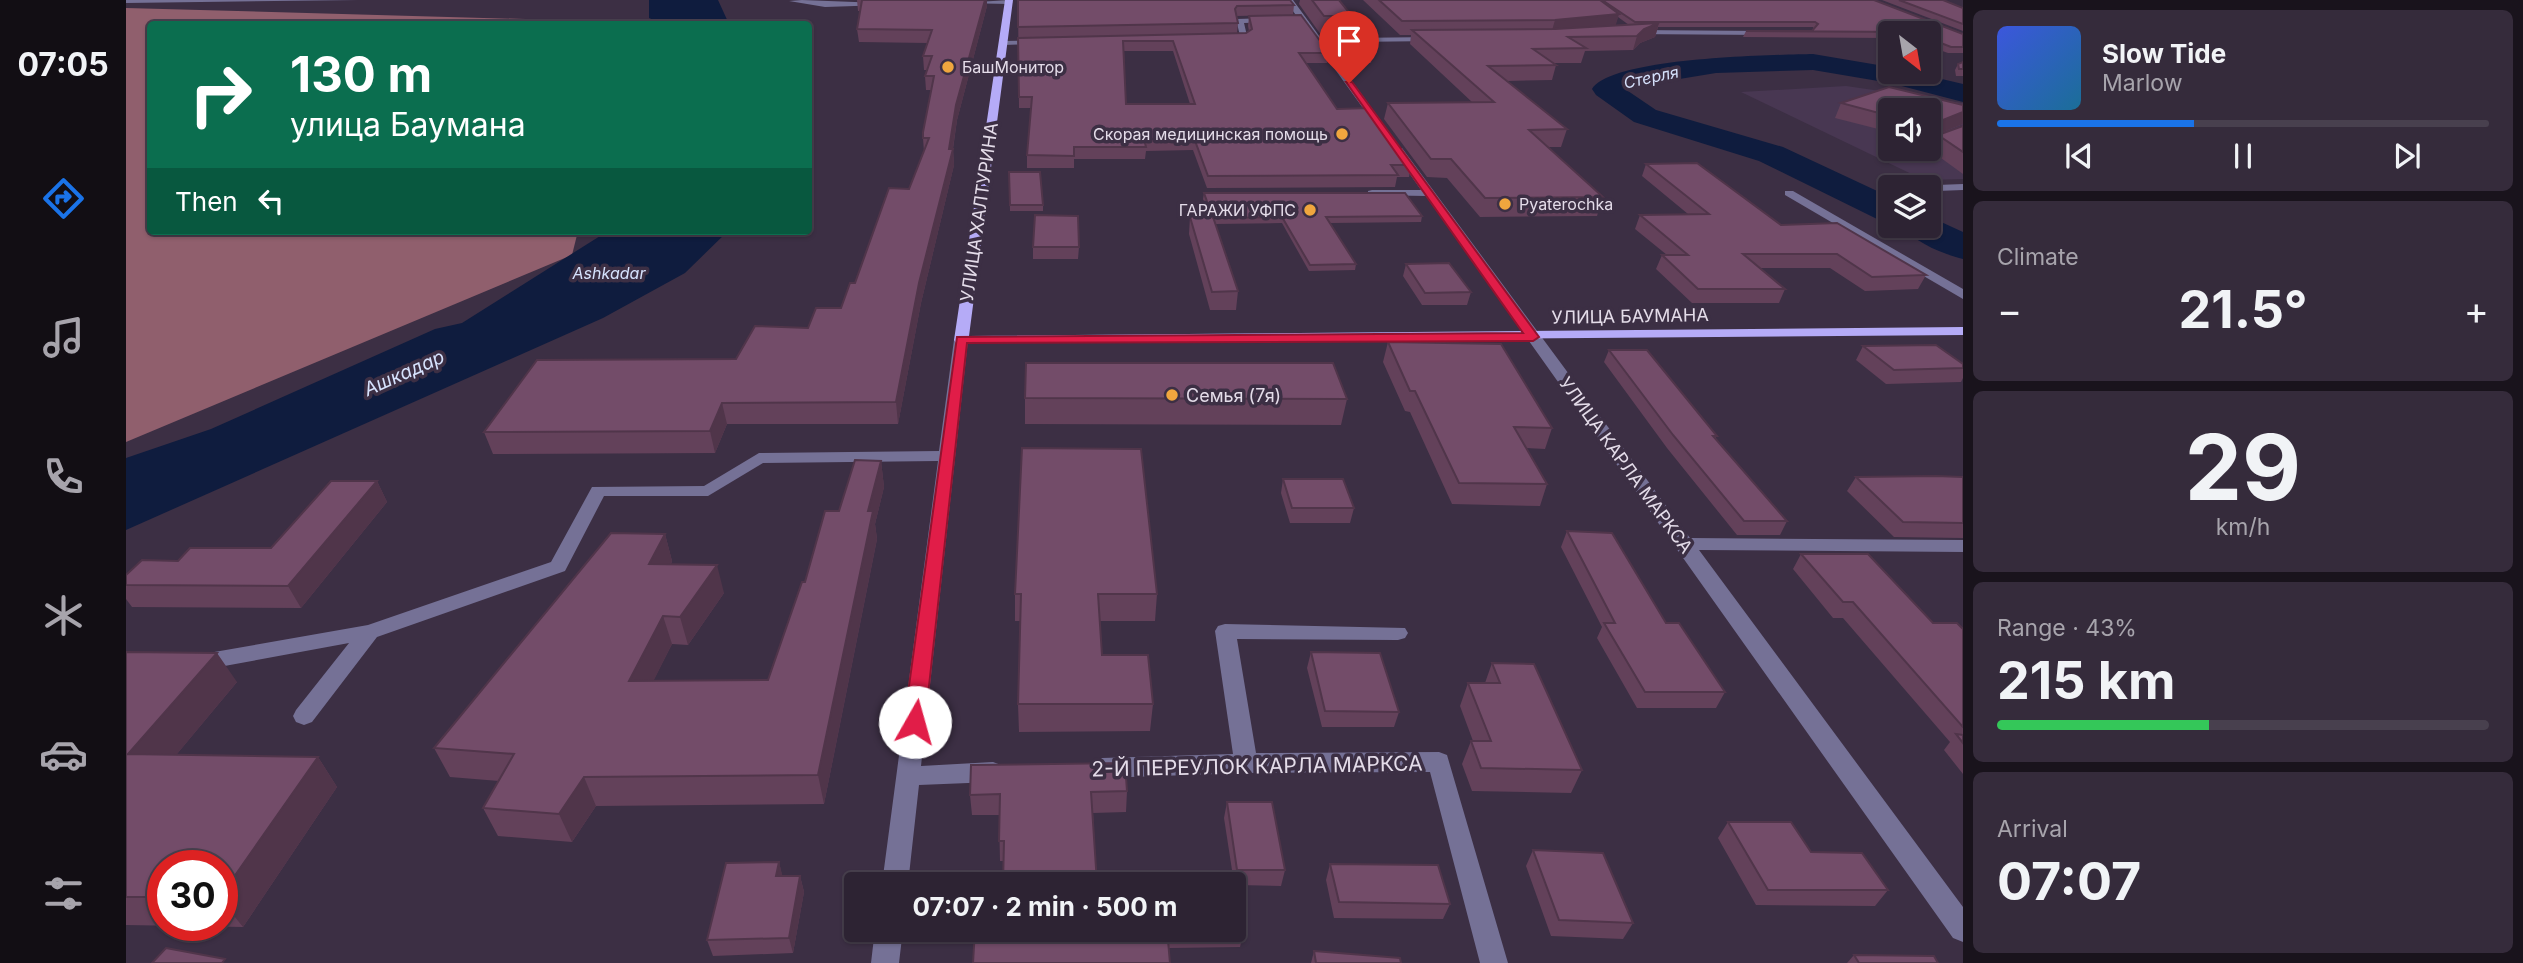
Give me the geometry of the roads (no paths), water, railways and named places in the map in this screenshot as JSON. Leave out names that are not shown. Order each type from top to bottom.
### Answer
[{"type":"main road","name":"УЛИЦА ХАЛТУРИНА","points":[[961,340],[1009,1]]},
{"type":"main road","name":"УЛИЦА БАУМАНА","points":[[961,340],[1533,337],[1963,331]]},
{"type":"street","name":"УЛИЦА КАРЛА МАРКСА","points":[[1289,0],[1963,929]]},
{"type":"street","points":[[126,1],[353,1]]},
{"type":"street","points":[[793,1],[825,5],[888,5]]},
{"type":"street","points":[[955,3],[1009,1]]},
{"type":"street","points":[[1216,38],[1245,38],[1238,21],[1277,20]]},
{"type":"street","points":[[1290,20],[1303,20]]},
{"type":"street","points":[[1619,29],[1630,32],[1770,33]]},
{"type":"street","points":[[1345,40],[1441,39]]},
{"type":"street","points":[[1317,40],[1331,40]]},
{"type":"street","points":[[1003,43],[1056,42]]},
{"type":"street","points":[[1941,188],[1963,187]]},
{"type":"street","points":[[1362,193],[1428,192]]},
{"type":"street","points":[[1789,193],[1963,295]]},
{"type":"street","name":"УЛИЦА ХАЛТУРИНА","points":[[896,872],[961,340]]},
{"type":"street","points":[[176,667],[370,632],[558,566],[598,491],[708,491],[759,458],[947,456]]},
{"type":"street","points":[[1683,544],[1963,546]]},
{"type":"street","points":[[1246,763],[1225,631],[1398,633]]},
{"type":"street","points":[[304,716],[370,632]]},
{"type":"street","name":"2-Й ПЕРЕУЛОК КАРЛА МАРКСА","points":[[1084,769],[1246,763],[1439,762],[1494,963]]},
{"type":"street","points":[[908,776],[1016,772]]},
{"type":"street","points":[[885,963],[887,942]]},
{"type":"water","points":[[649,0],[718,0],[728,21],[656,21],[649,18]]},
{"type":"water","name":"Ashkadar","points":[[602,235],[724,235],[685,273],[603,318],[126,530],[126,458],[211,429],[435,329],[462,323]]},
{"type":"waterway","name":"Стерля","points":[[1878,205],[1771,154],[1645,116],[1606,89],[1637,78],[1716,65],[1813,62],[1891,75],[1963,93]]},
{"type":"waterway","name":"Стерля","points":[[1941,236],[1963,247]]},
{"type":"place","name":"БашМонитор","points":[[948,67]]},
{"type":"place","name":"Скорая медицинская помощь","points":[[1342,134]]},
{"type":"place","name":"Pyaterochka","points":[[1505,204]]},
{"type":"place","name":"ГАРАЖИ УФПС","points":[[1310,210]]},
{"type":"place","name":"Семья (7я)","points":[[1172,395]]},
{"type":"water label","name":"Ашкадар","points":[[404,373]]}]
